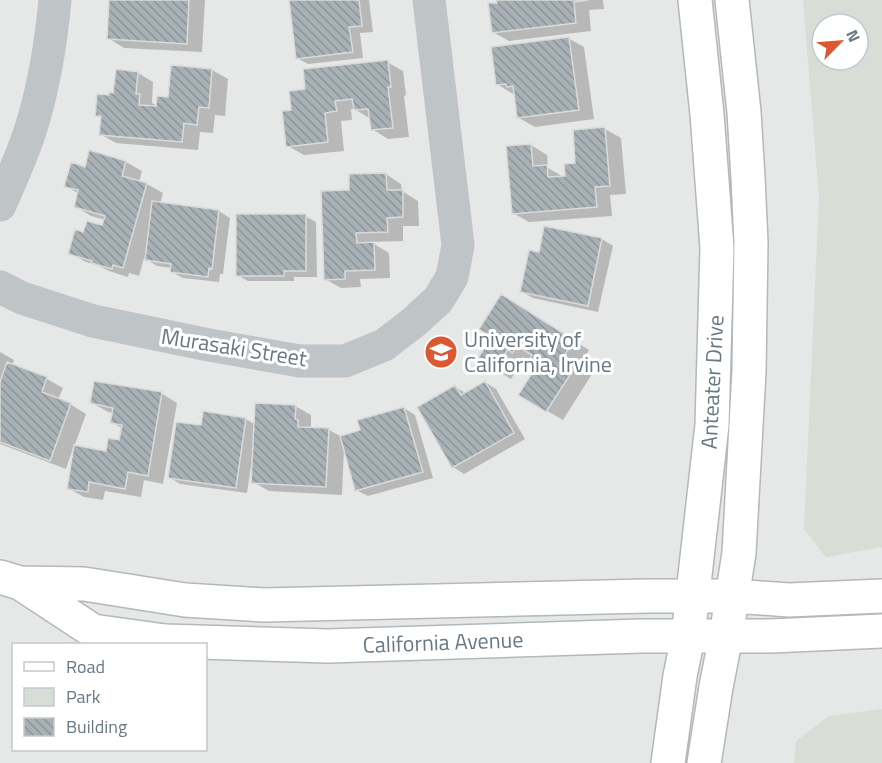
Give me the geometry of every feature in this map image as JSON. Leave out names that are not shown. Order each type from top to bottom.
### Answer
[{"type":"main road","name":"Anteater Drive","points":[[668,763],[688,637],[712,425],[717,248],[707,114],[695,0]]},
{"type":"main road","name":"Anteater Drive","points":[[705,763],[739,553],[749,371],[751,243],[744,112],[732,0]]},
{"type":"main road","name":"California Avenue","points":[[10,580],[84,584],[185,600],[264,605],[693,596],[789,600],[882,596]]},
{"type":"main road","name":"California Avenue","points":[[10,580],[93,631],[165,641],[328,646],[641,636],[783,636],[882,631]]},
{"type":"street","points":[[0,205],[31,128],[44,78],[55,0]]},
{"type":"street","name":"Murasaki Street","points":[[0,287],[22,298],[93,321],[300,361],[345,361],[384,345],[438,300],[452,277],[458,245],[429,0]]},
{"type":"shaded area","name":"University of California, Irvine","points":[[0,0],[882,0],[882,763],[0,763]]},
{"type":"green space","points":[[803,0],[882,0],[882,547],[826,557],[804,529],[819,198]]},
{"type":"green space","points":[[882,709],[882,763],[794,763],[796,741],[829,716]]},
{"type":"building","points":[[109,0],[189,0],[187,44],[107,39]]},
{"type":"building","points":[[289,0],[359,0],[362,26],[349,27],[353,52],[296,59]]},
{"type":"building","points":[[496,0],[588,0],[574,2],[576,23],[492,33],[488,3],[497,3]]},
{"type":"building","points":[[569,37],[579,110],[517,118],[513,86],[496,85],[491,47]]},
{"type":"building","points":[[388,60],[391,87],[388,87],[393,128],[371,130],[368,109],[354,110],[352,99],[335,101],[337,111],[325,113],[328,142],[286,147],[282,111],[291,110],[289,91],[305,89],[303,69]]},
{"type":"building","points":[[171,65],[212,69],[209,108],[199,107],[197,125],[184,123],[182,142],[99,135],[101,116],[95,116],[97,94],[113,93],[116,69],[138,72],[136,94],[140,94],[139,105],[156,106],[157,96],[168,97]]},
{"type":"building","points":[[605,127],[610,186],[595,187],[597,207],[512,214],[506,146],[531,144],[533,166],[547,165],[548,177],[565,176],[564,164],[575,163],[573,130]]},
{"type":"building","points":[[89,150],[126,161],[122,176],[147,183],[123,268],[113,265],[112,269],[68,254],[75,229],[83,232],[87,221],[102,225],[105,216],[74,207],[78,190],[64,187],[71,162],[85,167]]},
{"type":"building","points":[[386,173],[387,190],[403,190],[403,217],[387,218],[388,232],[356,233],[357,243],[374,242],[375,270],[345,271],[345,279],[324,280],[321,191],[349,190],[349,174]]},
{"type":"building","points":[[152,201],[219,210],[212,269],[209,268],[208,277],[170,272],[171,264],[145,260]]},
{"type":"building","points":[[236,214],[306,214],[306,271],[284,271],[284,276],[236,276]]},
{"type":"building","points":[[544,226],[602,238],[588,306],[520,292],[529,250],[539,252]]},
{"type":"building","points":[[501,294],[574,340],[564,356],[577,364],[546,412],[518,395],[536,367],[528,362],[532,355],[517,346],[512,353],[508,349],[494,371],[477,360],[489,340],[486,338],[488,335],[479,329]]},
{"type":"building","points":[[7,362],[47,377],[42,392],[71,403],[50,461],[0,442],[0,382]]},
{"type":"building","points":[[94,381],[162,392],[148,476],[128,472],[125,489],[89,482],[88,492],[67,489],[74,445],[106,451],[108,438],[119,440],[122,425],[110,423],[113,408],[90,403]]},
{"type":"building","points":[[485,381],[514,433],[452,468],[417,407],[455,385],[461,395]]},
{"type":"building","points":[[255,403],[296,405],[295,419],[298,420],[298,427],[329,428],[326,487],[251,483]]},
{"type":"building","points":[[404,407],[423,472],[355,491],[340,436],[360,430],[357,420]]},
{"type":"building","points":[[203,411],[246,418],[236,488],[168,478],[176,422],[201,425]]},
{"type":"place","name":"University of California, Irvine","points":[[441,352]]}]
